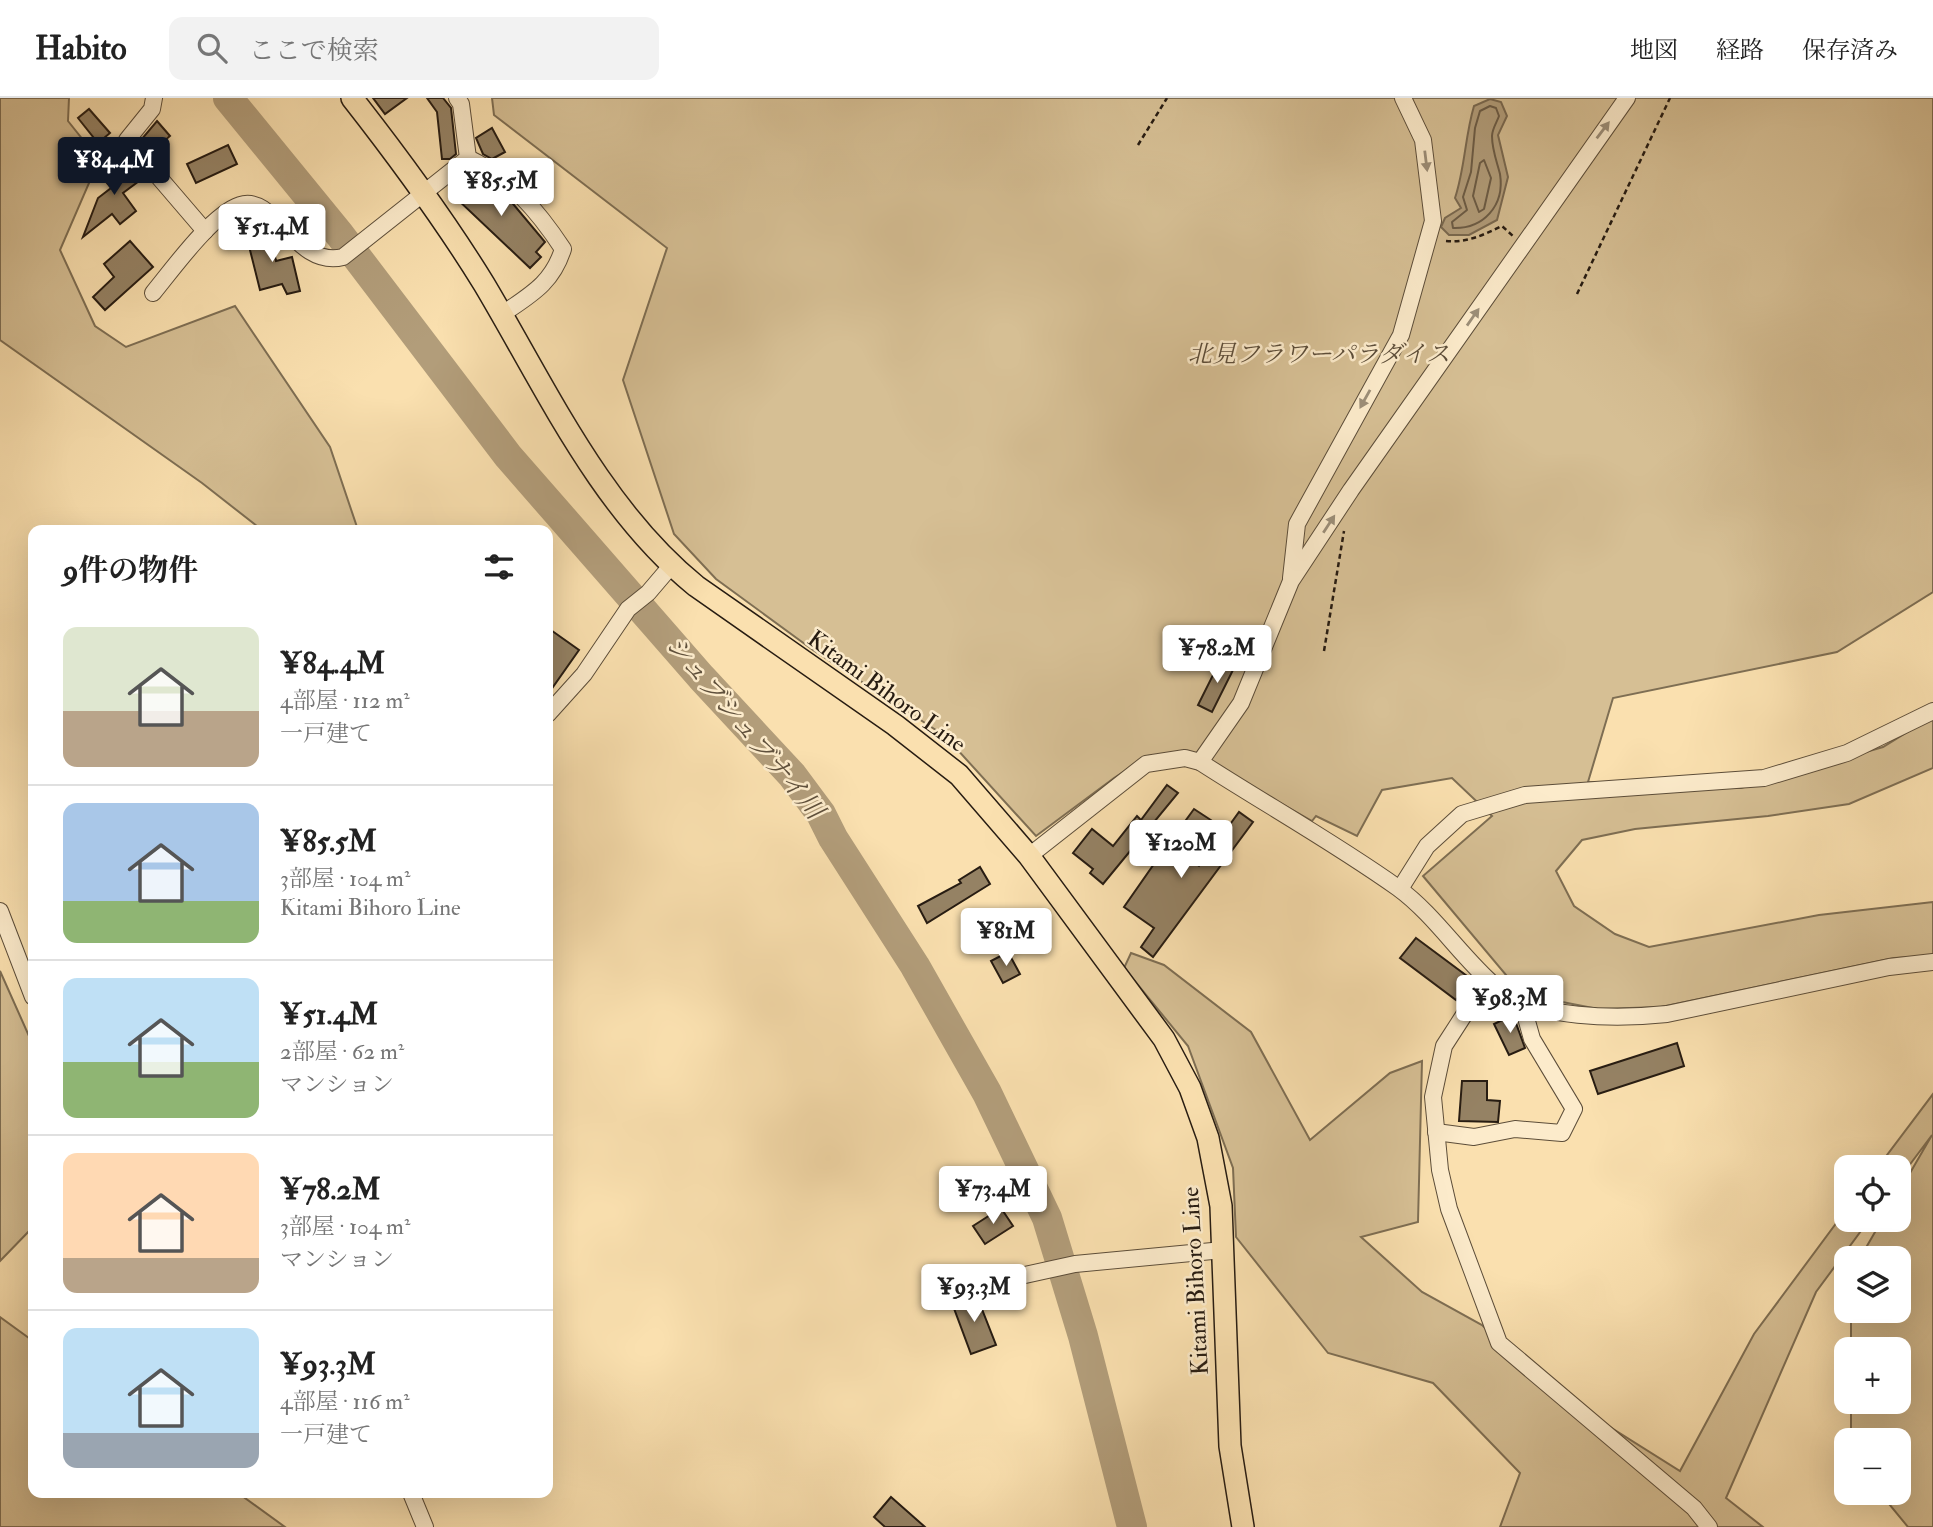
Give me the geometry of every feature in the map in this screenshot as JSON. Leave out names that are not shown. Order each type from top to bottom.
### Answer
[{"type":"main road","name":"Kitami Bihoro Line","points":[[352,98],[424,192],[617,503],[671,566],[781,647],[895,724],[959,775],[1029,856],[1164,1039],[1191,1088],[1208,1138],[1221,1206],[1230,1446],[1243,1527]]},
{"type":"street","points":[[154,98],[152,109],[127,140],[205,231]]},
{"type":"street","points":[[457,98],[461,104],[468,159]]},
{"type":"street","points":[[1291,581],[1297,524],[1401,335],[1433,221],[1423,140],[1403,98]]},
{"type":"street","points":[[1200,762],[1241,703],[1291,581],[1351,490],[1627,98]]},
{"type":"street","points":[[153,293],[205,231],[237,206],[249,203],[261,208],[316,258],[329,261],[343,257],[468,159]]},
{"type":"street","points":[[468,159],[494,171],[520,194],[546,222],[563,249],[556,270],[538,289],[501,315]]},
{"type":"street","points":[[553,707],[583,674],[628,609],[648,593],[671,566]]},
{"type":"street","points":[[1400,889],[1427,846],[1462,814],[1525,794],[1764,778],[1847,753],[1933,711]]},
{"type":"street","points":[[1029,856],[1146,764],[1167,758],[1185,758],[1200,762],[1400,889],[1498,989],[1521,1000],[1574,1015],[1629,1018],[1667,1014],[1889,967],[1933,962]]},
{"type":"street","points":[[0,911],[28,984]]},
{"type":"street","points":[[1498,989],[1464,1015],[1444,1046],[1433,1097],[1440,1170],[1450,1209],[1499,1343],[1685,1500],[1709,1527]]},
{"type":"street","points":[[1436,1132],[1474,1138],[1515,1129],[1562,1133],[1574,1109],[1532,1039],[1521,1000]]},
{"type":"street","points":[[1016,1277],[1075,1264],[1223,1250]]},
{"type":"street","points":[[413,1498],[425,1527]]},
{"type":"path","points":[[1138,145],[1167,98]]},
{"type":"path","points":[[1577,294],[1670,98]]},
{"type":"path","points":[[1433,221],[1443,240],[1459,242],[1478,238],[1502,226],[1523,245]]},
{"type":"path","points":[[1324,651],[1344,530]]},
{"type":"green space","points":[[0,98],[69,98],[68,121],[99,160],[60,250],[95,326],[126,347],[235,306],[330,447],[356,525],[256,525],[202,483],[0,340]]},
{"type":"green space","name":"北見フラワーパラダイス","points":[[492,98],[1933,98],[1933,592],[1837,652],[1613,698],[1588,782],[1741,788],[1883,747],[1933,716],[1933,768],[1849,804],[1768,816],[1635,829],[1582,840],[1556,871],[1574,906],[1615,934],[1649,947],[1819,915],[1933,902],[1933,956],[1894,958],[1661,1007],[1598,1009],[1552,1000],[1511,981],[1423,876],[1492,816],[1452,778],[1382,790],[1357,836],[1316,816],[1312,821],[1190,752],[1148,756],[1036,836],[945,736],[813,650],[716,579],[674,534],[623,380],[667,248],[494,115]]},
{"type":"green space","points":[[1131,953],[1164,965],[1251,1032],[1310,1140],[1390,1073],[1422,1061],[1418,1222],[1361,1237],[1422,1292],[1482,1325],[1548,1388],[1680,1471],[1754,1334],[1834,1226],[1834,1232],[1860,1232],[1850,1246],[1834,1246],[1834,1268],[1816,1292],[1726,1498],[1763,1527],[1500,1527],[1520,1473],[1433,1383],[1328,1353],[1236,1237],[1233,1168],[1188,1046],[1124,968]]},
{"type":"green space","points":[[0,971],[28,1034],[28,1232],[0,1261]]},
{"type":"green space","points":[[1933,1094],[1933,1527],[1908,1527],[1890,1505],[1911,1505],[1911,1428],[1851,1428],[1851,1414],[1911,1414],[1911,1337],[1851,1337],[1851,1323],[1911,1323],[1911,1246],[1867,1246],[1875,1232],[1911,1232],[1911,1171],[1932,1135],[1911,1163],[1911,1155],[1887,1155]]},
{"type":"green space","points":[[0,1317],[28,1337],[28,1498],[245,1498],[285,1527],[0,1527]]},
{"type":"water","points":[[1490,99],[1501,102],[1507,116],[1498,135],[1508,177],[1497,220],[1469,235],[1449,235],[1441,227],[1445,218],[1461,208],[1455,198],[1474,106]]},
{"type":"building","points":[[373,98],[407,98],[385,114]]},
{"type":"building","points":[[427,98],[443,98],[451,108],[456,154],[450,159],[442,159],[437,112]]},
{"type":"building","points":[[89,109],[110,133],[98,143],[78,118]]},
{"type":"building","points":[[157,121],[170,136],[151,152],[141,140]]},
{"type":"building","points":[[492,128],[505,152],[492,159],[483,154],[476,138]]},
{"type":"building","points":[[228,145],[237,164],[196,183],[187,164]]},
{"type":"building","points":[[110,160],[123,170],[128,166],[139,181],[123,193],[136,211],[120,224],[112,214],[83,237],[98,198],[111,188],[107,183],[112,178],[102,169]]},
{"type":"building","points":[[474,173],[509,199],[545,242],[536,252],[541,257],[530,268],[457,199],[454,193],[469,174]]},
{"type":"building","points":[[265,227],[268,238],[271,238],[276,261],[292,257],[300,291],[287,294],[282,284],[260,290],[248,242],[254,241],[251,230]]},
{"type":"building","points":[[130,241],[153,267],[105,310],[93,297],[114,277],[104,264]]},
{"type":"building","points":[[553,632],[579,650],[553,687]]},
{"type":"building","points":[[1222,657],[1236,664],[1212,712],[1198,705]]},
{"type":"building","points":[[1167,785],[1178,793],[1103,884],[1090,873],[1093,869],[1073,853],[1092,829],[1113,846],[1137,816],[1141,820]]},
{"type":"building","points":[[1194,809],[1226,830],[1239,812],[1253,822],[1153,957],[1141,947],[1154,928],[1124,907],[1168,844],[1199,866],[1218,842],[1186,820]]},
{"type":"building","points":[[980,867],[990,884],[927,923],[918,906],[961,883],[959,880]]},
{"type":"building","points":[[1416,938],[1471,979],[1456,1000],[1400,958]]},
{"type":"building","points":[[1008,952],[1020,974],[1003,983],[991,961]]},
{"type":"building","points":[[1513,1015],[1525,1048],[1509,1055],[1494,1024]]},
{"type":"building","points":[[1677,1043],[1684,1066],[1598,1094],[1590,1071]]},
{"type":"building","points":[[1462,1081],[1487,1081],[1487,1100],[1500,1101],[1498,1122],[1459,1121]]},
{"type":"building","points":[[1001,1208],[1013,1226],[985,1244],[973,1226]]},
{"type":"building","points":[[976,1294],[996,1345],[971,1354],[952,1303]]},
{"type":"building","points":[[891,1497],[925,1527],[885,1527],[874,1517]]},
{"type":"waterway","name":"シュブシュブナイ川","points":[[228,98],[340,235],[508,456],[701,677],[792,775],[821,814],[833,838],[915,966],[987,1093],[1047,1218],[1083,1336],[1132,1527]]}]
